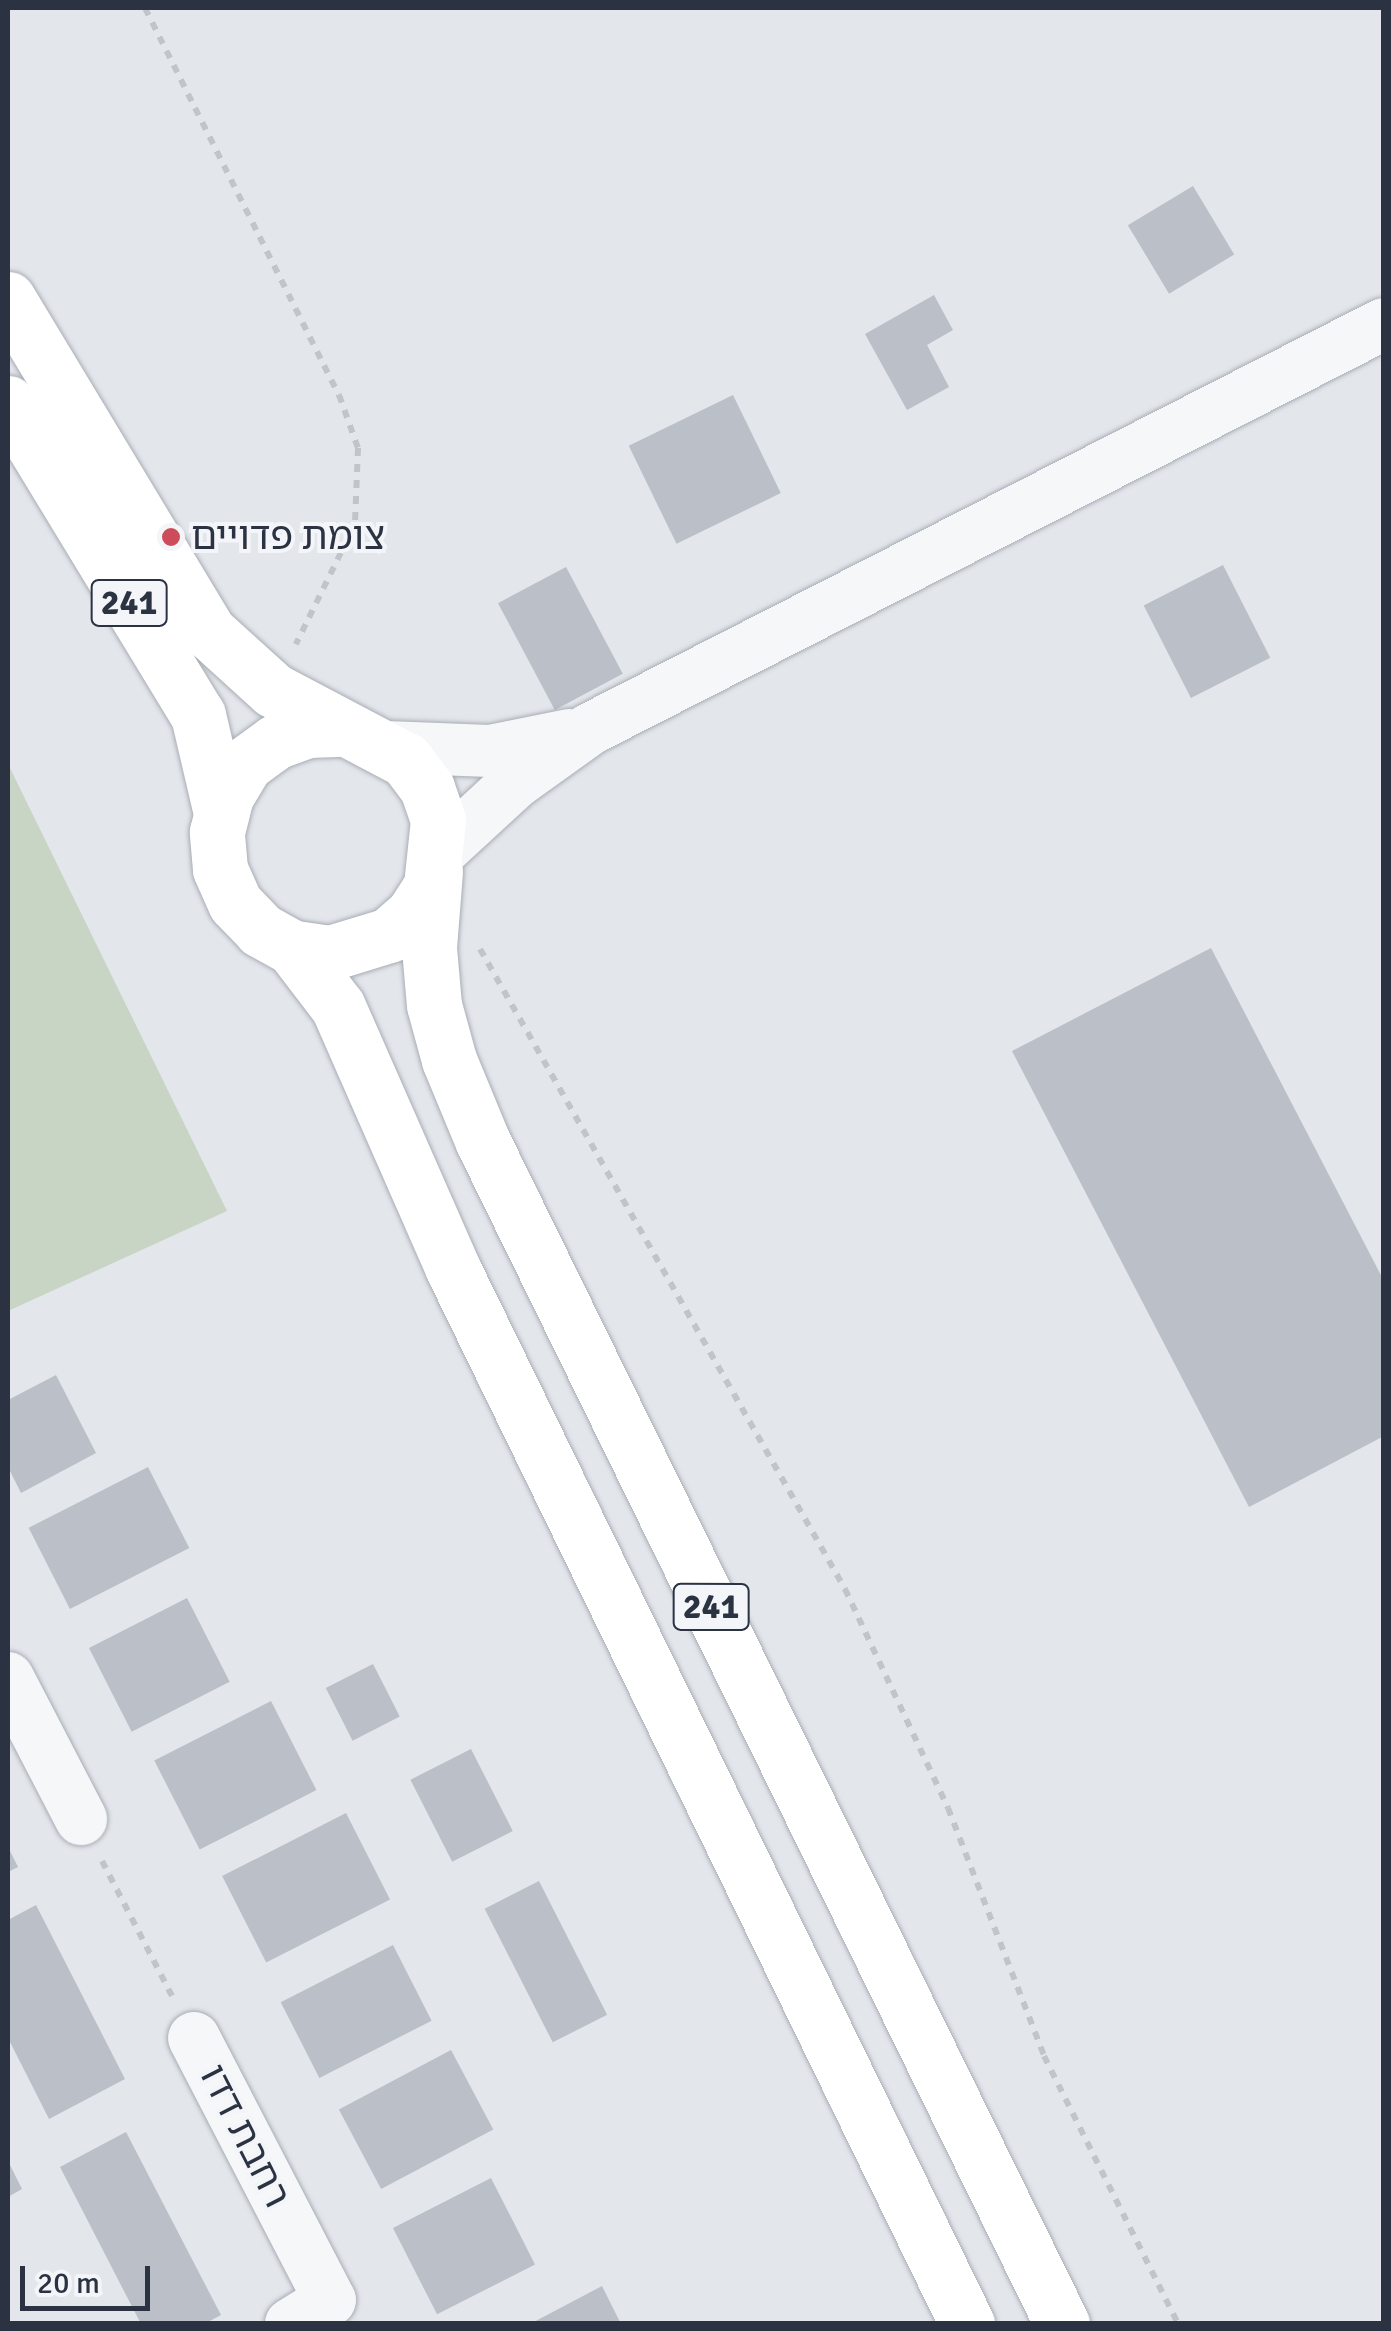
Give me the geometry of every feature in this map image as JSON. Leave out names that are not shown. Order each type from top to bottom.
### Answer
[{"type":"main road","name":"241","points":[[8,299],[173,582],[208,631],[273,690],[365,738]]},
{"type":"main road","name":"241","points":[[8,404],[198,715],[222,812]]},
{"type":"main road","points":[[308,730],[365,738],[427,788],[438,820],[437,862],[414,914],[389,935],[330,954],[294,948],[261,930],[235,903],[220,869],[222,812],[246,764],[275,742],[308,730]]},
{"type":"main road","name":"241","points":[[437,862],[430,948],[434,1004],[449,1060],[483,1142],[1062,2324]]},
{"type":"main road","name":"241","points":[[294,948],[338,1008],[462,1287],[966,2324]]},
{"type":"street","points":[[437,862],[516,782],[590,730],[1384,324]]},
{"type":"street","points":[[365,738],[490,750],[590,730]]},
{"type":"street","points":[[8,1678],[81,1820]]},
{"type":"street","name":"רחבת דדו","points":[[194,2038],[330,2300],[291,2324]]},
{"type":"path","points":[[145,8],[339,395],[358,448],[355,524],[273,690]]},
{"type":"path","points":[[474,939],[844,1589],[948,1808],[1044,2056],[1178,2324]]},
{"type":"path","points":[[81,1820],[194,2038]]},
{"type":"green space","points":[[8,764],[227,1211],[8,1311]]},
{"type":"building","points":[[1193,186],[1234,255],[1169,294],[1128,225]]},
{"type":"building","points":[[934,295],[953,330],[927,345],[949,387],[907,410],[865,334]]},
{"type":"building","points":[[733,395],[781,493],[677,544],[629,446]]},
{"type":"building","points":[[1223,565],[1270,658],[1191,698],[1144,605]]},
{"type":"building","points":[[566,567],[623,674],[555,710],[498,603]]},
{"type":"building","points":[[1211,948],[1384,1281],[1384,1436],[1249,1507],[1012,1051]]},
{"type":"building","points":[[56,1375],[96,1453],[21,1493],[8,1467],[8,1400]]},
{"type":"building","points":[[148,1467],[189,1548],[70,1609],[29,1528]]},
{"type":"building","points":[[187,1598],[230,1682],[132,1732],[89,1648]]},
{"type":"building","points":[[373,1664],[400,1717],[353,1741],[326,1688]]},
{"type":"building","points":[[271,1701],[316,1790],[200,1850],[154,1760]]},
{"type":"building","points":[[471,1749],[513,1831],[452,1862],[410,1780]]},
{"type":"building","points":[[346,1813],[390,1899],[266,1963],[222,1876]]},
{"type":"building","points":[[8,1847],[18,1867],[8,1872]]},
{"type":"building","points":[[539,1881],[607,2015],[553,2042],[485,1909]]},
{"type":"building","points":[[36,1905],[125,2079],[49,2119],[8,2038],[8,1920]]},
{"type":"building","points":[[393,1945],[432,2021],[319,2078],[281,2002]]},
{"type":"building","points":[[451,2050],[493,2129],[381,2189],[339,2110]]},
{"type":"building","points":[[126,2132],[221,2315],[204,2324],[141,2324],[60,2167]]},
{"type":"building","points":[[8,2161],[22,2189],[8,2197]]},
{"type":"building","points":[[491,2178],[535,2264],[437,2314],[393,2228]]},
{"type":"building","points":[[602,2286],[621,2324],[530,2324]]},
{"type":"place","name":"צומת פדויים","points":[[171,537]]}]
